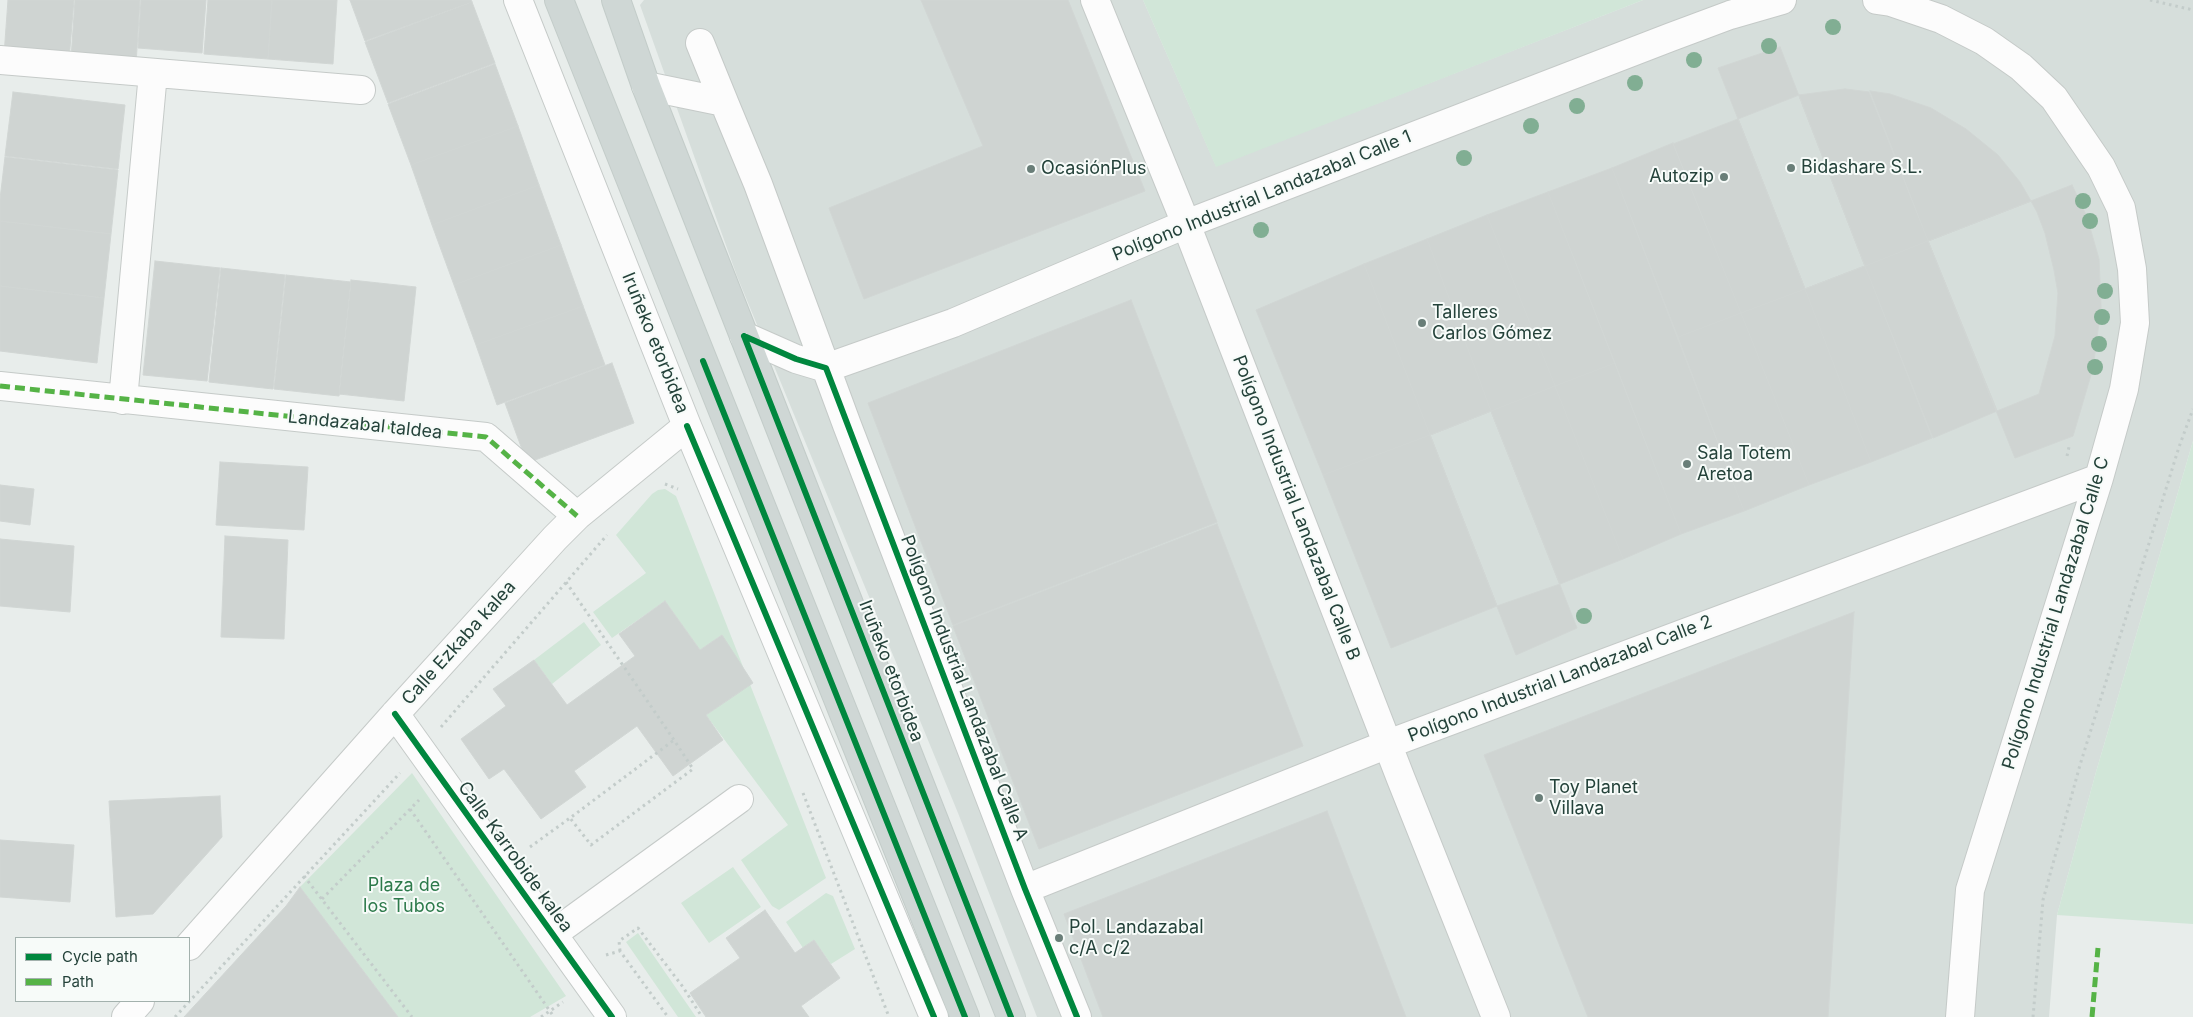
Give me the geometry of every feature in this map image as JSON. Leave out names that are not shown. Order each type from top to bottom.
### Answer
[{"type":"main road","points":[[559,0],[965,1017]]},
{"type":"main road","name":"Iruñeko etorbidea","points":[[616,0],[646,86],[1011,1017]]},
{"type":"street","name":"Iruñeko etorbidea","points":[[518,0],[687,426],[934,1017]]},
{"type":"street","name":"Polígono Industrial Landazabal Calle B","points":[[1096,0],[1186,224],[1496,1017]]},
{"type":"street","name":"Polígono Industrial Landazabal Calle 1","points":[[826,368],[953,323],[1186,224],[1671,36],[1730,15],[1782,0]]},
{"type":"street","name":"Polígono Industrial Landazabal Calle C","points":[[1877,0],[1891,2],[1941,19],[1984,41],[2021,67],[2054,98],[2101,167],[2121,208],[2132,269],[2135,323],[2124,389],[2099,478],[1970,890],[1960,1017]]},
{"type":"street","name":"Polígono Industrial Landazabal Calle A","points":[[700,43],[758,184],[826,368],[1025,889],[1077,1017]]},
{"type":"street","points":[[0,60],[361,90]]},
{"type":"street","points":[[124,400],[153,73]]},
{"type":"street","points":[[646,86],[724,102]]},
{"type":"street","points":[[744,336],[796,359],[826,368]]},
{"type":"street","name":"Landazabal taldea","points":[[0,386],[486,437],[577,516]]},
{"type":"street","name":"Calle Ezkaba kalea","points":[[190,945],[395,714],[577,516],[687,426]]},
{"type":"street","name":"Polígono Industrial Landazabal Calle 2","points":[[1025,889],[1388,744],[2099,478]]},
{"type":"street","name":"Calle Karrobide kalea","points":[[395,714],[612,1017]]},
{"type":"street","name":"Calle Karrobide kalea","points":[[552,934],[738,798]]},
{"type":"street","points":[[126,1017],[139,1002]]},
{"type":"path","points":[[2150,0],[2193,10]]},
{"type":"path","points":[[2033,1017],[2043,900],[2080,765],[2179,447],[2193,409]]},
{"type":"path","points":[[658,483],[670,485],[684,492]]},
{"type":"path","points":[[439,730],[608,534]]},
{"type":"path","points":[[566,582],[693,769],[592,845],[570,818]]},
{"type":"path","points":[[526,849],[674,740]]},
{"type":"path","points":[[190,1001],[406,766]]},
{"type":"path","points":[[801,786],[889,1017]]},
{"type":"path","points":[[322,899],[421,798]]},
{"type":"path","points":[[410,809],[554,1017]]},
{"type":"path","points":[[304,876],[412,1017]]},
{"type":"path","points":[[668,1017],[620,951],[619,941],[638,928],[683,987],[702,1017]]},
{"type":"path","points":[[604,956],[620,951]]},
{"type":"path","points":[[541,1017],[565,1000]]},
{"type":"path","points":[[175,1017],[189,1002]]},
{"type":"shaded area","points":[[644,0],[1143,0],[1216,166],[1643,0],[2193,0],[2193,441],[2096,772],[2057,915],[2049,1017],[1037,1017],[958,813],[737,276],[640,5]]},
{"type":"green space","points":[[1143,0],[1643,0],[1216,167]]},
{"type":"green space","points":[[2193,441],[2193,924],[2057,915],[2096,772]]},
{"type":"green space","points":[[665,489],[676,496],[826,878],[779,910],[772,906],[741,860],[788,825],[706,715],[749,685],[722,635],[700,650],[665,601],[612,638],[593,612],[646,573],[616,535],[652,494],[658,490]]},
{"type":"green space","points":[[584,622],[601,645],[552,684],[534,660]]},
{"type":"green space","name":"Plaza de los Tubos","points":[[412,773],[566,996],[530,1017],[398,1017],[300,887]]},
{"type":"green space","points":[[733,867],[761,907],[709,943],[681,903]]},
{"type":"green space","points":[[826,893],[833,896],[855,949],[831,964],[814,940],[803,948],[786,922]]},
{"type":"green space","points":[[638,933],[696,1017],[678,1017],[626,942]]},
{"type":"building","points":[[8,0],[74,0],[69,60],[4,55]]},
{"type":"building","points":[[75,0],[140,0],[136,64],[71,59]]},
{"type":"building","points":[[141,0],[206,0],[202,53],[138,48]]},
{"type":"building","points":[[208,0],[272,0],[268,59],[204,54]]},
{"type":"building","points":[[272,0],[337,0],[333,64],[268,59]]},
{"type":"building","points":[[350,0],[471,0],[472,2],[365,41]]},
{"type":"building","name":"OcasiónPlus","points":[[921,0],[1068,0],[1145,191],[864,299],[829,208],[983,146]]},
{"type":"building","points":[[472,2],[495,63],[388,103],[365,42]]},
{"type":"building","points":[[1780,47],[1865,266],[1805,289],[1718,68]]},
{"type":"building","points":[[495,64],[518,126],[411,165],[388,104]]},
{"type":"building","points":[[1845,89],[1869,92],[1928,241],[1865,266],[1799,95]]},
{"type":"building","points":[[1870,91],[1890,94],[1931,108],[1966,129],[1998,155],[2020,182],[2031,201],[1928,241]]},
{"type":"building","points":[[13,92],[125,105],[118,169],[5,156]]},
{"type":"building","points":[[1799,95],[1865,266],[1805,289],[1738,119]]},
{"type":"building","points":[[1738,119],[1805,289],[1741,313],[1673,144]]},
{"type":"building","points":[[518,126],[539,185],[432,225],[411,165]]},
{"type":"building","points":[[1673,143],[1741,313],[1678,337],[1612,168]]},
{"type":"building","points":[[5,157],[118,170],[111,234],[0,221],[0,199]]},
{"type":"building","points":[[1612,168],[1744,511],[1681,534],[1548,192]]},
{"type":"building","points":[[539,185],[561,245],[454,285],[432,225]]},
{"type":"building","points":[[2072,185],[2087,217],[2099,259],[2101,307],[2093,368],[2073,436],[2015,458],[1928,241]]},
{"type":"building","points":[[1548,192],[1615,363],[1555,386],[1487,215]]},
{"type":"building","points":[[2031,201],[2045,233],[2054,270],[2058,293],[2055,336],[2039,394],[1997,411],[1928,241]]},
{"type":"building","points":[[1487,215],[1555,386],[1491,411],[1427,239]]},
{"type":"building","points":[[0,221],[111,234],[104,298],[0,286]]},
{"type":"building","points":[[1427,239],[1491,411],[1430,435],[1364,264]]},
{"type":"building","points":[[1928,241],[1997,411],[1933,438],[1865,266]]},
{"type":"building","points":[[561,245],[583,306],[476,345],[454,285]]},
{"type":"building","points":[[155,261],[220,268],[207,381],[143,375]]},
{"type":"building","points":[[1364,264],[1430,435],[1323,475],[1256,310]]},
{"type":"building","points":[[1865,266],[1932,438],[1871,462],[1805,289]]},
{"type":"building","points":[[221,268],[285,275],[273,389],[209,382]]},
{"type":"building","points":[[286,275],[351,282],[339,396],[274,389]]},
{"type":"building","points":[[351,280],[416,287],[404,401],[339,394]]},
{"type":"building","points":[[0,286],[104,298],[97,363],[0,351]]},
{"type":"building","points":[[1805,289],[1871,462],[1809,485],[1741,313]]},
{"type":"building","points":[[1131,300],[1217,522],[953,625],[868,403]]},
{"type":"building","points":[[583,306],[605,365],[497,405],[476,345]]},
{"type":"building","points":[[1741,313],[1809,485],[1744,511],[1678,337]]},
{"type":"building","points":[[612,363],[634,423],[527,463],[505,403]]},
{"type":"building","points":[[1615,363],[1681,534],[1623,559],[1555,386]]},
{"type":"building","points":[[1555,386],[1623,559],[1560,584],[1491,411]]},
{"type":"building","points":[[1491,411],[1560,584],[1497,606],[1430,435]]},
{"type":"building","points":[[1491,411],[1577,628],[1516,655],[1430,435]]},
{"type":"building","points":[[1430,435],[1497,606],[1391,648],[1323,475]]},
{"type":"building","points":[[220,462],[308,467],[304,530],[216,525]]},
{"type":"building","points":[[0,485],[34,489],[30,525],[0,521]]},
{"type":"building","points":[[1217,524],[1303,746],[1039,849],[953,626]]},
{"type":"building","points":[[225,536],[288,540],[284,639],[221,637]]},
{"type":"building","points":[[0,539],[74,546],[70,612],[0,606]]},
{"type":"building","points":[[665,601],[700,650],[722,635],[753,683],[706,715],[723,740],[673,776],[637,726],[574,771],[586,787],[541,819],[504,769],[489,779],[461,739],[506,706],[493,689],[534,660],[567,705],[635,656],[619,634]]},
{"type":"building","points":[[1854,612],[1828,1017],[1588,1017],[1484,755]]},
{"type":"building","points":[[220,796],[222,837],[153,914],[116,917],[109,801]]},
{"type":"building","points":[[1327,811],[1406,1017],[1103,1017],[1064,914]]},
{"type":"building","points":[[0,840],[74,845],[70,902],[0,897]]},
{"type":"building","points":[[300,887],[398,1017],[184,1017],[286,906]]},
{"type":"building","points":[[765,910],[795,953],[814,940],[840,978],[801,1006],[809,1017],[706,1017],[690,993],[740,958],[726,938]]},
{"type":"marked path","points":[[0,386],[486,437],[577,516]]},
{"type":"marked path","points":[[2092,1017],[2098,948]]},
{"type":"cycle path","points":[[744,336],[796,359],[826,368],[1025,889],[1077,1017]]},
{"type":"cycle path","points":[[744,336],[1011,1017]]},
{"type":"cycle path","points":[[703,361],[965,1017]]},
{"type":"cycle path","points":[[687,426],[934,1017]]},
{"type":"cycle path","points":[[395,714],[612,1017]]},
{"type":"place","name":"Bidashare S.L.","points":[[1791,168]]},
{"type":"place","name":"OcasiónPlus","points":[[1031,169]]},
{"type":"place","name":"Autozip","points":[[1724,177]]},
{"type":"place","name":"Talleres Carlos Gómez","points":[[1422,323]]},
{"type":"place","name":"Sala Totem Aretoa","points":[[1687,464]]},
{"type":"place","name":"Toy Planet Villava","points":[[1539,798]]},
{"type":"place","name":"Pol. Landazabal c/A c/2","points":[[1059,938]]}]
